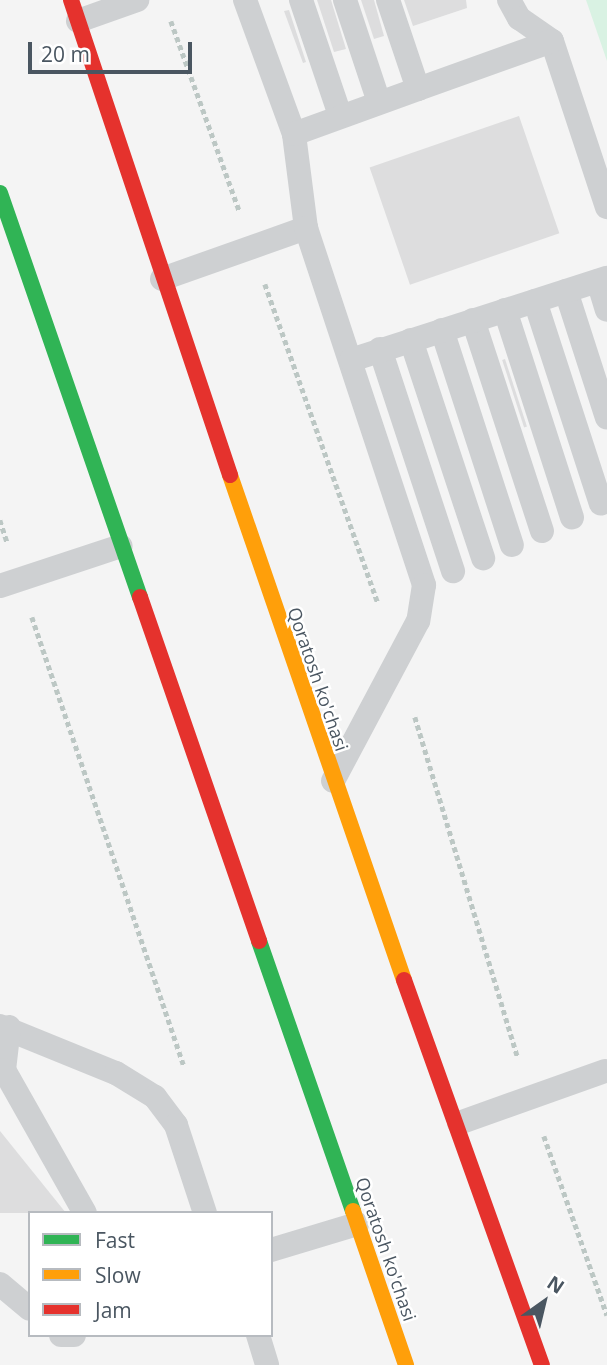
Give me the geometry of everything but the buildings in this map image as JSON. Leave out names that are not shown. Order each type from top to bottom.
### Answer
[{"type":"main road","name":"Qoratosh ko'chasi","points":[[74,10],[162,279],[333,781],[459,1123],[542,1365]]},
{"type":"main road","name":"Qoratosh ko'chasi","points":[[0,193],[406,1365]]},
{"type":"lane","points":[[74,10],[137,0]]},
{"type":"lane","points":[[245,0],[294,134],[306,228],[424,585],[418,621],[333,781]]},
{"type":"lane","points":[[302,0],[340,115]]},
{"type":"lane","points":[[345,0],[379,102]]},
{"type":"lane","points":[[388,0],[418,89]]},
{"type":"lane","points":[[509,0],[519,18],[552,41],[607,207]]},
{"type":"lane","points":[[294,134],[340,115],[552,41]]},
{"type":"lane","points":[[162,279],[306,228]]},
{"type":"lane","points":[[351,359],[602,279],[607,310]]},
{"type":"lane","points":[[566,291],[607,418]]},
{"type":"lane","points":[[424,585],[604,503],[535,301]]},
{"type":"lane","points":[[505,310],[572,517]]},
{"type":"lane","points":[[473,320],[542,531]]},
{"type":"lane","points":[[442,330],[512,545]]},
{"type":"lane","points":[[411,340],[483,558]]},
{"type":"lane","points":[[380,349],[453,571]]},
{"type":"lane","points":[[10,582],[121,546]]},
{"type":"lane","points":[[84,1211],[4,1070],[5,1027],[156,1097],[176,1125],[204,1211]]},
{"type":"lane","points":[[459,1123],[604,1071]]},
{"type":"lane","points":[[273,1249],[357,1224]]},
{"type":"lane","points":[[0,1284],[28,1307]]},
{"type":"lane","points":[[259,1337],[267,1365]]},
{"type":"path","points":[[0,520],[10,582],[189,1081]]},
{"type":"green space","points":[[586,0],[607,0],[607,61]]},
{"type":"traffic: fast","points":[[0,193],[140,597]]},
{"type":"traffic: fast","points":[[259,941],[353,1211]]},
{"type":"traffic: slow","points":[[230,475],[404,980]]},
{"type":"traffic: slow","points":[[353,1211],[406,1365]]},
{"type":"traffic: jam","points":[[71,0],[230,475]]},
{"type":"traffic: jam","points":[[140,597],[259,941]]},
{"type":"traffic: jam","points":[[404,980],[542,1365]]}]
